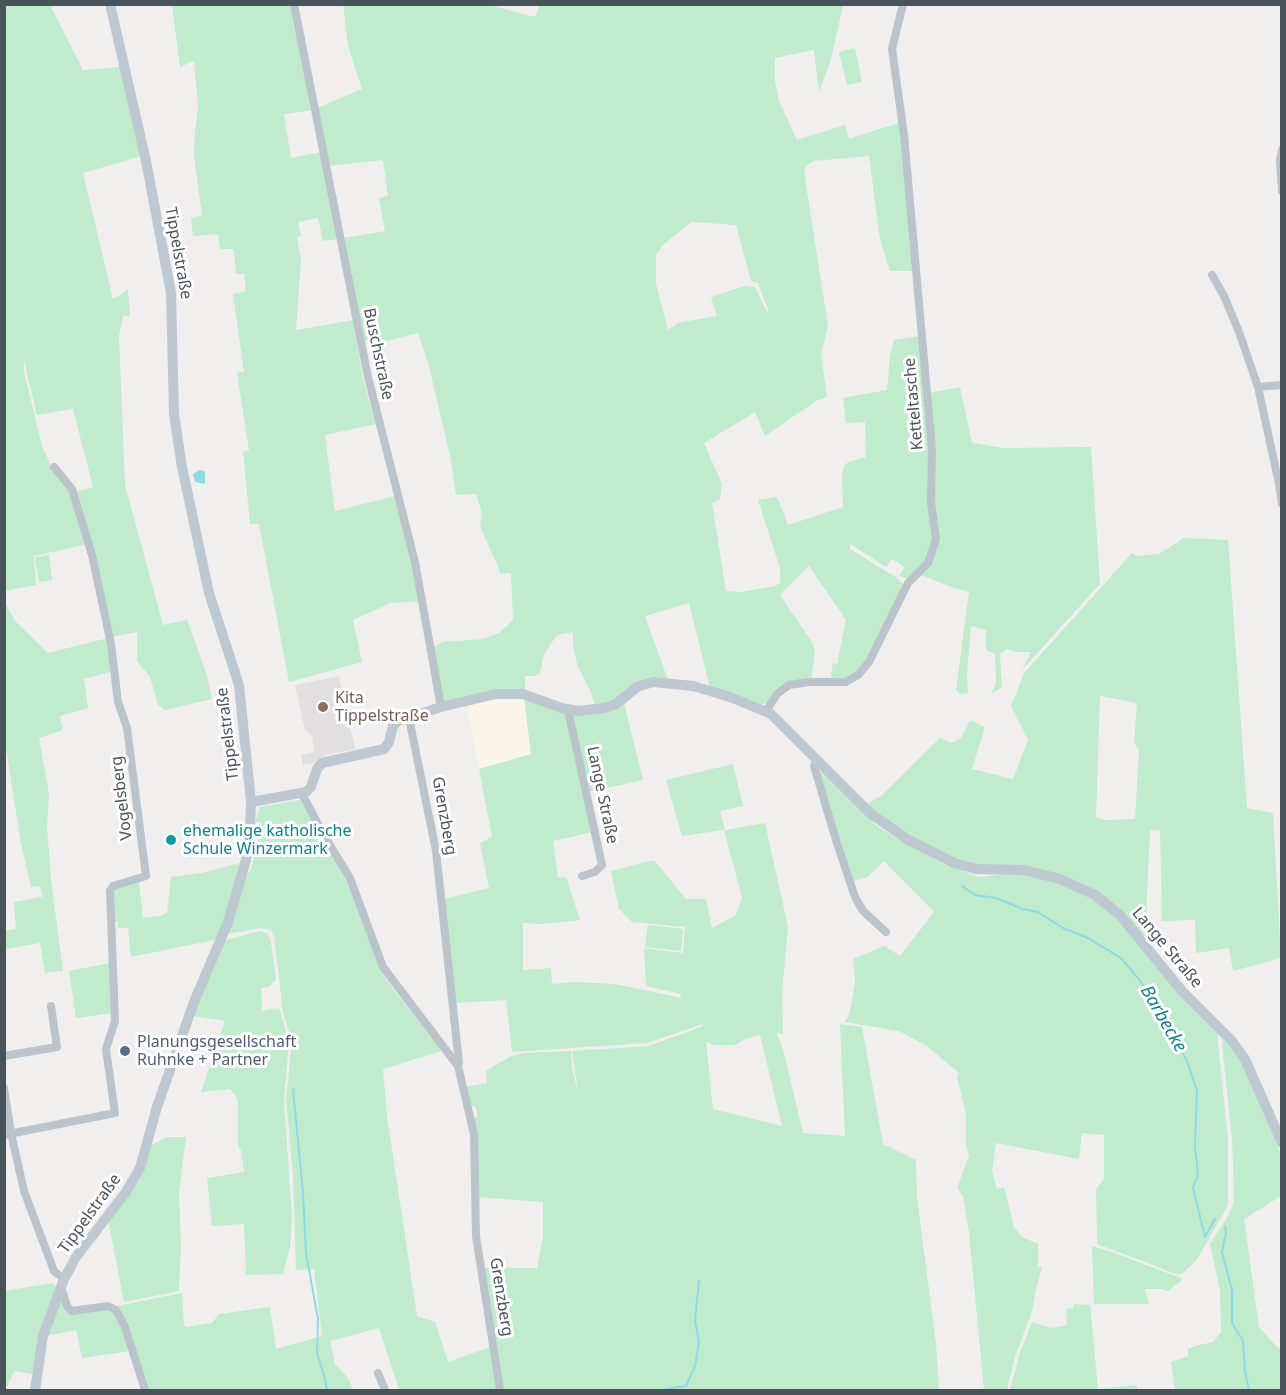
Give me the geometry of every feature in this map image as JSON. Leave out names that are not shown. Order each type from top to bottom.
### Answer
[{"type":"street","name":"Tippelstraße","points":[[35,1390],[43,1336],[63,1283],[76,1257],[126,1192],[140,1168],[157,1107],[194,1002],[228,922],[248,850],[251,802],[239,685],[209,593],[182,466],[174,414],[172,310],[167,268],[146,161],[110,4]]},
{"type":"street","name":"Buschstraße","points":[[294,4],[368,377],[415,562],[441,707]]},
{"type":"street","name":"Ketteltasche","points":[[766,711],[777,694],[789,686],[809,682],[846,682],[858,675],[869,662],[908,583],[928,563],[935,541],[931,503],[932,449],[904,135],[892,49],[903,4]]},
{"type":"street","points":[[1281,150],[1281,191]]},
{"type":"street","points":[[1212,275],[1224,296],[1239,332],[1258,387],[1279,484],[1281,504]]},
{"type":"street","points":[[1258,387],[1281,385]]},
{"type":"street","name":"Vogelsberg","points":[[8,1134],[115,1113],[106,1049],[115,1021],[110,891],[113,886],[146,876],[127,728],[118,702],[107,621],[88,538],[75,497],[70,486],[54,467]]},
{"type":"street","name":"Lange Straße","points":[[410,718],[441,707],[496,694],[516,693],[530,695],[568,710],[588,710],[616,704],[637,687],[653,682],[707,690],[766,711],[818,759],[880,822],[937,855],[976,869],[1024,870],[1060,879],[1095,895],[1120,915],[1182,991],[1232,1041],[1245,1059],[1281,1143]]},
{"type":"street","name":"Lange Straße","points":[[568,710],[602,865],[595,872],[582,876]]},
{"type":"street","points":[[251,802],[302,794],[311,787],[317,769],[322,763],[384,749],[389,743],[394,724],[410,718]]},
{"type":"street","name":"Grenzberg","points":[[410,718],[436,851],[458,1066],[474,1134],[476,1236],[500,1390]]},
{"type":"street","points":[[818,759],[814,766],[855,897],[863,910],[886,932]]},
{"type":"street","name":"Grenzberg","points":[[302,794],[350,878],[383,967],[458,1066]]},
{"type":"street","points":[[4,1056],[57,1047],[51,1006]]},
{"type":"street","points":[[4,1088],[8,1134],[24,1191],[54,1270],[63,1283],[67,1306],[72,1311],[108,1306],[116,1310],[125,1327],[145,1390]]},
{"type":"street","points":[[378,1373],[385,1390]]},
{"type":"shaded area","name":"Kita Tippelstraße","points":[[339,676],[355,749],[325,755],[316,763],[303,765],[301,755],[314,752],[312,735],[305,730],[295,685]]},
{"type":"shaded area","points":[[498,697],[524,697],[531,754],[479,769],[466,704]]},
{"type":"green space","points":[[540,4],[843,5],[831,59],[819,92],[814,50],[775,58],[775,81],[779,101],[797,140],[845,125],[849,139],[901,122],[915,271],[890,271],[880,239],[869,156],[814,161],[807,165],[804,172],[828,326],[821,354],[827,397],[816,401],[765,436],[755,412],[704,443],[722,484],[720,499],[712,503],[726,591],[740,592],[776,586],[780,582],[780,568],[758,500],[777,497],[788,525],[843,507],[844,466],[848,462],[866,457],[865,422],[846,423],[843,398],[887,390],[894,340],[921,336],[935,539],[929,558],[909,579],[899,576],[905,567],[892,559],[886,567],[850,544],[850,549],[897,578],[904,585],[864,664],[847,678],[832,679],[831,674],[833,663],[837,664],[846,620],[809,566],[780,595],[812,642],[815,651],[811,680],[788,682],[761,706],[710,688],[689,603],[645,616],[668,680],[595,706],[577,664],[573,632],[557,635],[544,654],[540,673],[525,676],[525,689],[444,704],[432,647],[443,642],[483,639],[499,633],[513,620],[511,573],[501,574],[480,526],[482,513],[476,494],[456,495],[451,460],[428,362],[418,333],[387,341],[363,341],[342,238],[385,231],[379,198],[388,196],[383,160],[327,166],[317,108],[362,89],[348,46],[343,5],[493,5],[535,17]],"holes":[[[692,222],[736,225],[751,281],[758,283],[768,314],[755,287],[745,286],[711,297],[717,316],[678,323],[668,330],[656,284],[656,255],[664,244]]]},
{"type":"green space","points":[[5,5],[50,5],[83,70],[120,67],[142,156],[83,173],[113,299],[128,290],[130,316],[123,316],[119,336],[125,485],[163,625],[187,620],[207,675],[212,699],[165,710],[158,705],[150,677],[137,661],[137,632],[112,637],[76,492],[93,487],[73,409],[37,415],[24,361],[24,372],[42,446],[52,468],[67,485],[88,544],[34,556],[36,585],[5,591]]},
{"type":"green space","points":[[172,5],[292,5],[314,110],[284,114],[291,158],[321,152],[338,239],[323,241],[318,218],[298,222],[301,236],[297,237],[301,260],[296,330],[353,320],[363,379],[376,424],[325,435],[335,511],[395,496],[413,563],[420,601],[391,603],[353,620],[362,662],[289,682],[259,524],[250,524],[243,452],[249,450],[237,373],[244,372],[233,294],[246,291],[244,274],[236,274],[234,249],[220,249],[218,234],[193,236],[191,218],[202,215],[194,156],[198,107],[194,61],[180,67]]},
{"type":"green space","points":[[855,48],[862,82],[847,85],[839,52]]},
{"type":"green space","points":[[960,387],[972,443],[1004,448],[1091,447],[1100,584],[1022,670],[1031,652],[1016,652],[1007,649],[1000,654],[1002,688],[992,693],[996,683],[995,654],[986,650],[986,630],[971,626],[967,674],[968,693],[960,694],[956,690],[969,592],[919,574],[937,539],[932,503],[929,393]]},
{"type":"green space","points":[[1184,538],[1228,540],[1247,808],[1273,813],[1281,958],[1233,971],[1229,948],[1196,953],[1195,920],[1162,921],[1160,830],[1150,830],[1145,939],[1062,876],[976,867],[938,854],[909,837],[866,805],[882,795],[940,738],[951,743],[961,738],[970,720],[985,727],[972,769],[1013,779],[1028,740],[1011,706],[1024,673],[1132,553],[1136,556],[1159,554]],"holes":[[[1100,696],[1137,703],[1134,742],[1139,751],[1135,819],[1105,820],[1096,817]]]},
{"type":"green space","points":[[49,555],[52,580],[39,582],[35,557]]},
{"type":"green space","points":[[4,601],[16,622],[48,653],[108,638],[113,671],[84,679],[88,708],[60,716],[63,730],[39,738],[49,794],[47,826],[51,880],[63,971],[45,973],[40,943],[5,949],[5,931],[16,929],[14,902],[42,897],[40,886],[31,887],[21,844],[5,742]]},
{"type":"green space","points":[[524,697],[566,714],[593,832],[553,841],[558,878],[566,877],[580,920],[542,924],[523,923],[523,970],[551,968],[552,984],[573,982],[615,984],[681,998],[680,994],[646,986],[644,948],[683,953],[685,927],[632,922],[619,909],[611,871],[654,860],[686,899],[706,899],[712,928],[736,915],[742,898],[724,830],[682,836],[666,780],[733,764],[743,806],[720,811],[725,830],[765,823],[788,927],[782,993],[783,1034],[777,1033],[803,1133],[845,1136],[840,1024],[862,1027],[883,1144],[916,1160],[917,1198],[936,1343],[939,1390],[502,1390],[483,1268],[537,1268],[543,1237],[543,1202],[476,1197],[473,1118],[478,1116],[475,1106],[469,1107],[464,1087],[487,1083],[486,1071],[511,1056],[525,1053],[571,1051],[572,1069],[578,1092],[572,1051],[649,1046],[703,1026],[703,1024],[647,1043],[512,1052],[506,1000],[454,1003],[444,899],[489,888],[480,843],[492,837],[479,769],[531,754]],"holes":[[[760,1035],[782,1126],[713,1109],[706,1042],[714,1045],[735,1045],[745,1039]]]},
{"type":"green space","points":[[624,703],[643,780],[588,792],[572,714]]},
{"type":"green space","points":[[823,771],[878,827],[943,864],[980,877],[1021,872],[1056,881],[1085,894],[1115,916],[1217,1032],[1228,1141],[1228,1205],[1196,1261],[1182,1274],[1176,1274],[1097,1244],[1096,1189],[1104,1179],[1104,1135],[1082,1133],[1079,1159],[996,1143],[992,1171],[997,1189],[1004,1187],[1014,1227],[1022,1237],[1038,1244],[1038,1267],[1042,1267],[1032,1311],[1014,1360],[1007,1390],[984,1390],[969,1232],[963,1196],[957,1188],[969,1156],[966,1145],[966,1114],[957,1077],[959,1073],[927,1046],[899,1031],[844,1022],[850,1011],[855,982],[853,959],[884,946],[900,956],[934,912],[884,861],[868,877],[851,882],[818,772]]},
{"type":"green space","points":[[300,800],[344,872],[379,968],[442,1051],[383,1069],[387,1116],[417,1316],[435,1322],[448,1362],[490,1347],[498,1390],[399,1390],[379,1328],[330,1341],[335,1364],[348,1378],[353,1390],[147,1390],[117,1306],[182,1293],[184,1325],[187,1327],[212,1323],[219,1314],[270,1307],[276,1349],[322,1336],[314,1269],[296,1270],[293,1176],[286,1100],[292,1040],[283,1013],[274,936],[271,930],[260,928],[227,934],[242,884],[251,869],[257,850],[261,822],[255,822],[260,807]]},
{"type":"green space","points":[[240,863],[219,939],[131,957],[128,928],[118,928],[118,921],[112,922],[114,889],[139,882],[143,918],[160,916],[167,913],[171,877],[202,873]]},
{"type":"green space","points":[[648,925],[683,929],[681,951],[645,947]]},
{"type":"green space","points":[[260,931],[268,934],[271,943],[276,979],[269,987],[261,988],[262,1011],[279,1008],[289,1041],[284,1100],[292,1218],[290,1247],[283,1274],[246,1275],[244,1224],[212,1226],[207,1178],[244,1172],[241,1150],[238,1145],[237,1098],[230,1089],[201,1092],[225,1021],[192,1016],[225,940]]},
{"type":"green space","points":[[110,963],[113,1013],[76,1018],[69,971]]},
{"type":"green space","points":[[1223,1039],[1244,1065],[1281,1154],[1281,1196],[1244,1219],[1259,1327],[1277,1347],[1281,1348],[1281,1390],[1175,1390],[1171,1362],[1188,1356],[1188,1349],[1213,1342],[1221,1332],[1220,1290],[1210,1244],[1228,1216],[1233,1205],[1234,1194],[1232,1138]]},
{"type":"green space","points":[[167,1137],[186,1137],[179,1192],[181,1245],[179,1291],[124,1302],[108,1220],[148,1147]]},
{"type":"green space","points":[[1092,1246],[1183,1279],[1168,1291],[1145,1289],[1149,1304],[1094,1304]]},
{"type":"green space","points":[[53,1283],[57,1288],[32,1374],[14,1371],[5,1387],[5,1291]]},
{"type":"green space","points":[[62,1294],[67,1309],[107,1308],[117,1315],[130,1351],[82,1358],[76,1330],[45,1336]]},
{"type":"green space","points":[[1074,1304],[1090,1305],[1098,1389],[1137,1385],[1137,1390],[1010,1390],[1020,1352],[1032,1322],[1051,1328],[1067,1325],[1066,1309],[1073,1308]]},
{"type":"water","points":[[200,470],[205,471],[205,484],[195,482],[193,474]]},
{"type":"waterway","name":"Barbecke","points":[[962,886],[975,895],[996,898],[1023,909],[1038,912],[1063,928],[1088,938],[1121,958],[1142,983],[1187,1061],[1197,1090],[1195,1147],[1198,1174],[1193,1188],[1205,1237],[1215,1219]]},
{"type":"waterway","points":[[293,1089],[306,1253],[318,1319],[317,1353],[327,1390]]},
{"type":"waterway","name":"Barbecke","points":[[1225,1226],[1222,1252],[1232,1290],[1232,1323],[1243,1341],[1249,1390]]},
{"type":"waterway","points":[[661,1390],[686,1386],[695,1366],[699,1343],[695,1320],[699,1281]]},
{"type":"place","name":"Kita Tippelstraße","points":[[323,707]]},
{"type":"place","name":"ehemalige katholische Schule Winzermark","points":[[171,840]]},
{"type":"place","name":"Planungsgesellschaft Ruhnke + Partner","points":[[125,1051]]}]
